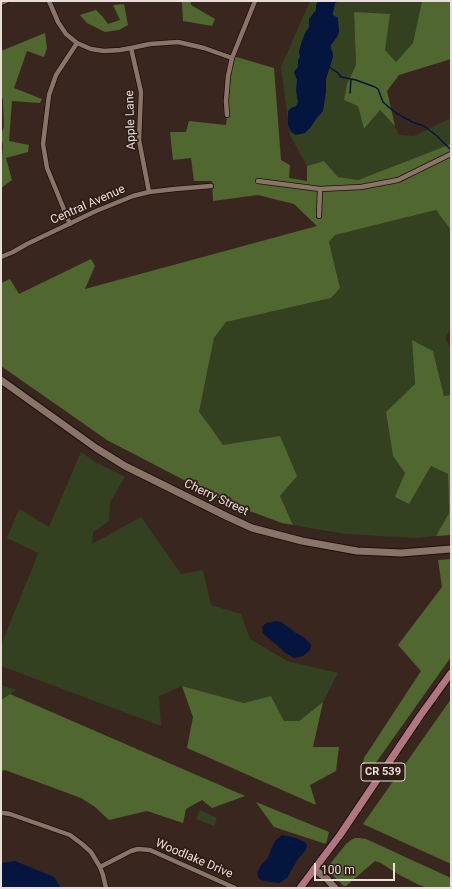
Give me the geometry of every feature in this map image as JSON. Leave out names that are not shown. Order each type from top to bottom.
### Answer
[{"type":"main road","name":"CR 539","points":[[300,888],[340,835],[420,716],[451,673]]},
{"type":"street","points":[[1,3],[6,1]]},
{"type":"street","points":[[49,1],[58,22],[66,34],[77,43],[91,49],[104,51],[150,44],[178,42],[204,48],[232,58]]},
{"type":"street","points":[[227,115],[226,101],[228,76],[232,58],[255,1]]},
{"type":"street","points":[[70,224],[46,168],[43,144],[49,95],[56,75],[77,43]]},
{"type":"street","name":"Apple Lane","points":[[130,48],[141,92],[139,140],[149,192]]},
{"type":"street","points":[[258,181],[320,189],[361,187],[398,180],[451,154]]},
{"type":"street","name":"Central Avenue","points":[[1,257],[113,203],[133,196],[149,192],[211,186]]},
{"type":"street","points":[[319,216],[320,189]]},
{"type":"street","name":"Cherry Street","points":[[1,380],[90,444],[126,466],[252,528],[302,542],[357,551],[402,553],[451,549]]},
{"type":"street","points":[[1,813],[10,814],[70,835],[91,852],[100,867],[106,888]]},
{"type":"street","name":"Woodlake Drive","points":[[100,867],[131,851],[138,849],[150,850],[236,888]]},
{"type":"street","points":[[314,869],[327,879],[335,888]]},
{"type":"green space","points":[[180,1],[191,1],[191,5],[215,19],[212,26],[183,21],[182,3]]},
{"type":"green space","points":[[310,1],[422,1],[413,43],[396,62],[354,13],[356,65],[347,84],[358,106],[364,129],[380,110],[395,126],[399,135],[414,136],[451,118],[451,144],[358,180],[338,177],[324,161],[307,166],[290,135],[281,67]]},
{"type":"green space","points":[[422,1],[451,1],[451,59],[399,75],[387,91],[395,126],[380,110],[364,129],[358,106],[344,100],[347,84],[356,65],[354,12],[390,14],[385,50],[396,62],[413,43]]},
{"type":"green space","points":[[124,4],[128,25],[119,30],[105,32],[87,23],[80,15],[96,10],[108,24],[120,20],[113,5]]},
{"type":"green space","points":[[45,33],[47,48],[44,57],[27,51],[14,88],[42,99],[40,103],[12,101],[9,141],[29,145],[28,152],[6,158],[12,180],[1,188],[1,158],[3,146],[1,134],[4,127],[3,101],[1,92],[1,51]]},
{"type":"green space","points":[[233,56],[274,68],[281,160],[290,165],[289,178],[307,181],[307,166],[324,161],[338,177],[358,180],[451,144],[451,230],[436,210],[335,235],[329,242],[340,288],[331,298],[226,322],[214,338],[199,412],[223,445],[280,436],[297,476],[280,496],[293,525],[282,523],[228,503],[107,440],[1,366],[1,283],[10,279],[19,294],[91,259],[95,266],[85,289],[317,226],[294,204],[258,195],[213,201],[212,181],[194,181],[191,158],[173,160],[170,132],[186,132],[189,121],[226,125]]},
{"type":"green space","points":[[436,210],[451,230],[451,329],[445,338],[451,349],[451,395],[444,396],[433,351],[412,340],[415,384],[386,412],[393,456],[405,473],[409,503],[431,466],[448,474],[449,513],[436,536],[416,538],[345,534],[293,525],[280,496],[223,445],[199,412],[214,338],[226,322],[331,298],[340,288],[329,242],[334,235]]},
{"type":"green space","points":[[412,340],[433,351],[444,396],[451,395],[451,535],[436,536],[449,513],[448,474],[431,466],[409,504],[395,497],[405,473],[393,456],[386,412],[415,384]]},
{"type":"green space","points":[[81,452],[95,462],[125,477],[110,502],[109,521],[93,532],[92,544],[141,517],[181,574],[203,570],[211,605],[241,614],[250,639],[287,661],[338,673],[323,702],[299,721],[284,721],[271,696],[244,703],[182,686],[159,696],[161,726],[1,666],[1,645],[38,553],[7,538],[19,509],[49,527]]},
{"type":"green space","points":[[451,559],[451,657],[365,778],[361,774],[364,758],[421,671],[398,645],[442,587],[438,560]]},
{"type":"green space","points":[[1,685],[16,690],[1,700]]},
{"type":"green space","points":[[182,686],[244,703],[271,696],[284,721],[299,721],[323,702],[313,747],[339,747],[336,771],[310,785],[316,805],[187,748],[193,717]]},
{"type":"green space","points":[[10,694],[245,796],[212,808],[202,800],[186,809],[183,823],[147,811],[109,820],[95,807],[81,798],[5,770],[1,771],[1,700]]},
{"type":"green space","points":[[451,699],[451,864],[363,824]]},
{"type":"green space","points":[[256,802],[329,832],[326,844],[274,827]]},
{"type":"green space","points":[[200,810],[217,818],[214,826],[196,819]]},
{"type":"green space","points":[[355,838],[366,839],[451,878],[451,888],[428,888],[419,885],[375,861],[346,886],[344,886],[331,874],[329,869],[330,864],[346,844]]},
{"type":"water","points":[[318,1],[339,1],[334,3],[332,11],[333,15],[338,18],[339,32],[331,45],[333,57],[326,79],[326,92],[323,111],[305,133],[296,135],[291,132],[288,125],[288,111],[296,106],[298,102],[296,90],[297,80],[294,72],[298,67],[298,60],[300,57],[299,52],[305,33],[309,27],[309,19],[316,10]]},
{"type":"water","points":[[277,621],[304,637],[311,645],[310,650],[303,656],[294,658],[284,652],[268,638],[263,633],[262,627],[266,623]]},
{"type":"water","points":[[282,835],[296,838],[306,843],[307,846],[305,851],[298,859],[287,878],[279,883],[259,879],[257,873],[261,865],[268,858],[275,841]]},
{"type":"water","points":[[15,861],[54,877],[61,888],[1,888],[1,863]]},
{"type":"waterway","points":[[332,13],[335,1]]},
{"type":"waterway","points":[[329,67],[341,77],[356,80],[378,89],[383,102],[391,109],[412,122],[424,126],[451,150]]},
{"type":"waterway","points":[[350,93],[351,79]]}]
